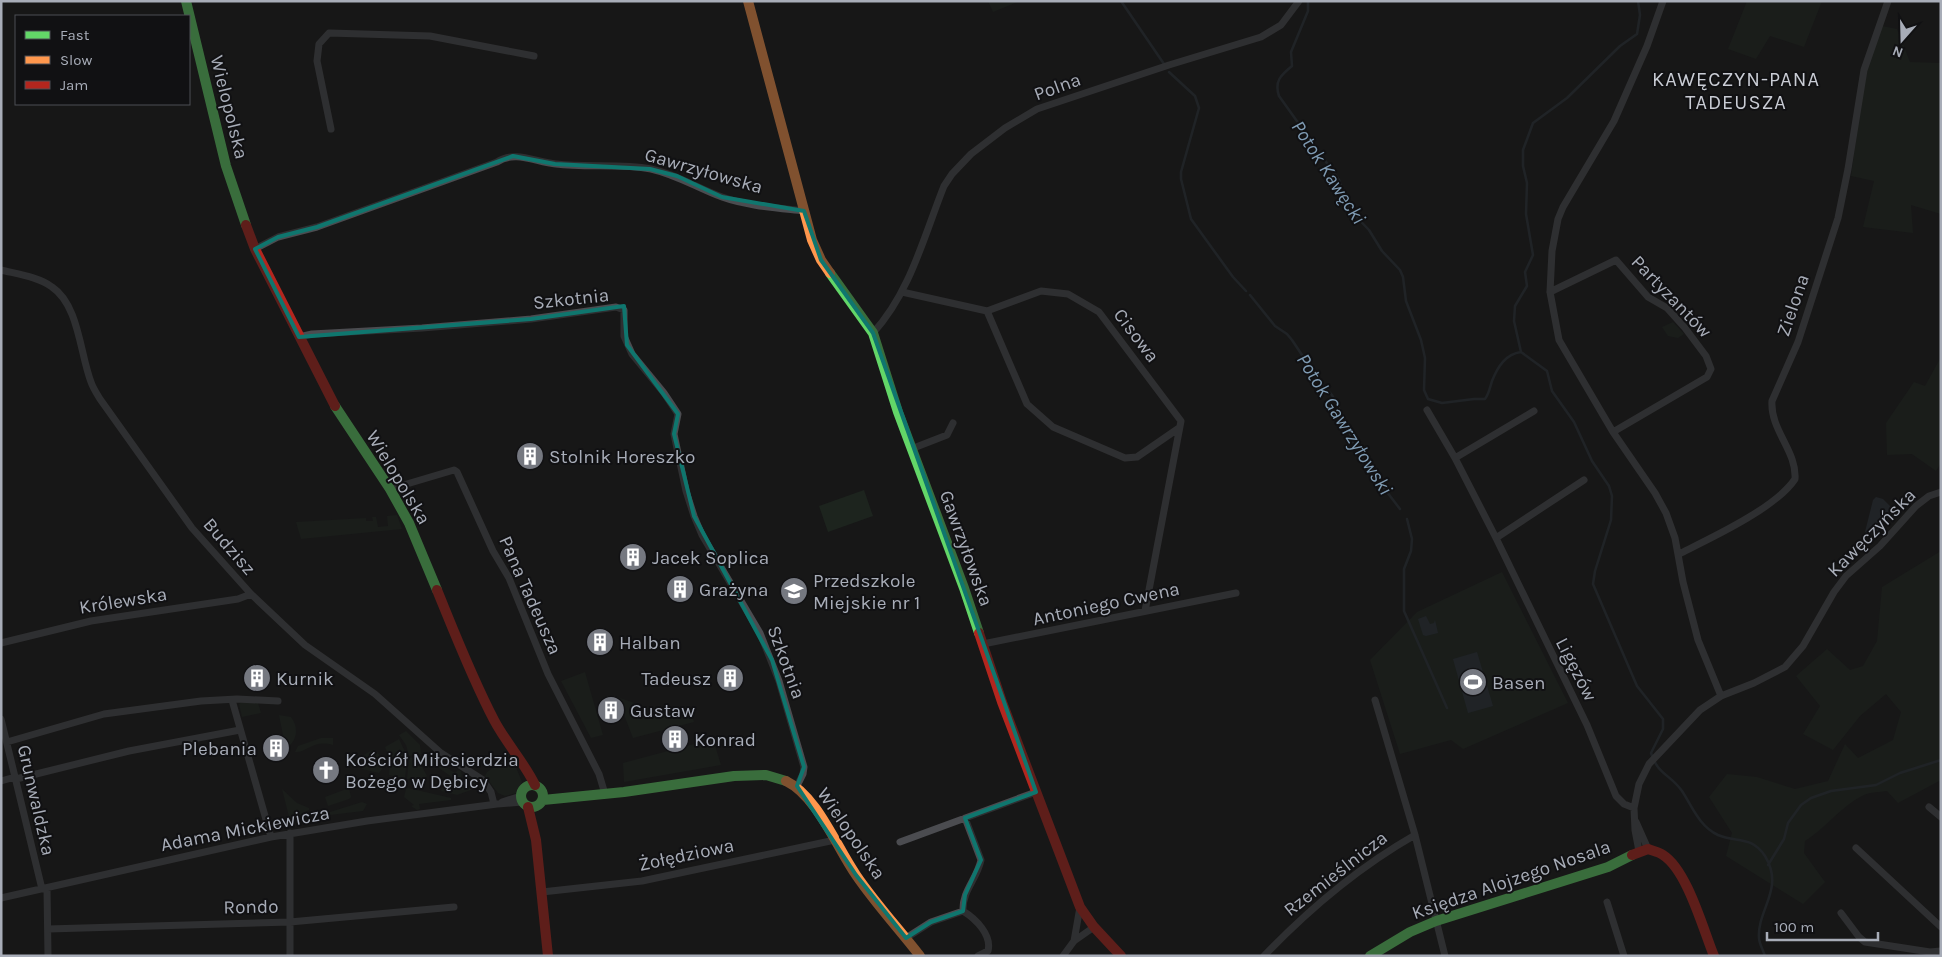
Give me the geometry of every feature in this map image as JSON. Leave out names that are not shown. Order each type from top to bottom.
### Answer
[{"type":"street","name":"Wielopolska","points":[[186,1],[189,15]]},
{"type":"street","name":"Gawrzyłowska","points":[[748,1],[812,240],[821,260],[873,333],[912,449],[964,588],[1036,792],[1080,906],[1094,927],[1121,956]]},
{"type":"street","name":"Polna","points":[[873,333],[902,292],[944,186],[960,164],[988,140],[1037,109],[1262,37],[1281,25],[1299,1]]},
{"type":"street","points":[[1663,1],[1647,46],[1614,121],[1563,206],[1558,219],[1552,251],[1550,292],[1559,340],[1613,432],[1655,493],[1666,513],[1679,554],[1683,582],[1698,640],[1721,696]]},
{"type":"street","name":"Zielona","points":[[1679,554],[1748,517],[1782,494],[1795,479],[1794,461],[1776,427],[1772,401],[1798,342],[1838,218],[1847,178],[1864,70],[1888,1]]},
{"type":"street","name":"Wielopolska","points":[[190,18],[226,166],[255,249],[331,399],[409,523],[461,650],[494,721],[529,772],[532,797],[606,794],[756,774],[778,777],[797,786],[811,802],[856,875],[920,956]]},
{"type":"street","points":[[331,129],[317,61],[319,44],[329,33],[430,36],[534,56]]},
{"type":"street","name":"Gawrzyłowska","points":[[255,249],[278,237],[317,227],[497,162],[505,157],[513,156],[554,164],[627,166],[650,169],[677,176],[722,197],[742,202],[804,211]]},
{"type":"street","name":"Partyzantów","points":[[1550,292],[1616,260],[1648,298],[1667,308],[1686,328],[1706,356],[1711,369],[1707,377],[1613,432]]},
{"type":"street","name":"Budzisz","points":[[1,270],[46,283],[57,290],[65,299],[91,382],[100,399],[192,528],[251,594],[305,645],[375,694],[441,753],[483,780],[496,804]]},
{"type":"street","name":"Cisowa","points":[[987,311],[1041,291],[1068,294],[1099,312],[1181,421],[1180,428]]},
{"type":"street","points":[[902,292],[987,311],[1027,404],[1053,427],[1125,458],[1137,457],[1180,428]]},
{"type":"street","name":"Szkotnia","points":[[299,337],[312,334],[532,319],[616,307],[624,310],[624,336],[632,354],[678,414],[674,434],[686,491],[702,535],[760,632],[772,660],[804,766],[803,774],[797,786]]},
{"type":"street","name":"Ligęzów","points":[[1427,410],[1455,458],[1496,538],[1591,732],[1616,796],[1624,804],[1634,808]]},
{"type":"street","points":[[1455,458],[1534,411]]},
{"type":"street","points":[[912,449],[947,435],[953,423]]},
{"type":"street","points":[[1145,611],[1180,428]]},
{"type":"street","name":"Pana Tadeusza","points":[[390,490],[454,470],[457,472],[493,551],[509,578],[548,674],[599,774],[606,794]]},
{"type":"street","points":[[1496,538],[1584,480]]},
{"type":"street","name":"Kawęczyńska","points":[[1634,808],[1639,784],[1649,764],[1700,710],[1721,696],[1754,684],[1784,667],[1803,646],[1834,592],[1846,576],[1880,546],[1916,506],[1929,496],[1941,492]]},
{"type":"street","name":"Antoniego Cwena","points":[[983,644],[1236,593]]},
{"type":"street","name":"Królewska","points":[[1,643],[91,622],[238,598],[251,594]]},
{"type":"street","points":[[232,700],[271,837]]},
{"type":"street","points":[[7,742],[104,714],[172,704],[232,700],[278,701]]},
{"type":"street","name":"Rzemieślnicza","points":[[1264,956],[1286,933],[1329,896],[1381,854],[1415,834],[1375,700]]},
{"type":"street","name":"Grunwaldzka","points":[[1,719],[44,888],[48,929],[48,956]]},
{"type":"street","points":[[1,781],[130,750],[240,730]]},
{"type":"street","points":[[900,842],[1036,792]]},
{"type":"street","points":[[532,797],[548,956]]},
{"type":"street","name":"Adama Mickiewicza","points":[[1,898],[290,833],[496,804],[532,797]]},
{"type":"street","points":[[1929,807],[1941,817]]},
{"type":"street","points":[[1634,808],[1635,830],[1644,850],[1663,855],[1676,868],[1685,882],[1714,956]]},
{"type":"street","points":[[963,911],[965,895],[980,866],[981,860],[965,818]]},
{"type":"street","points":[[290,833],[290,956]]},
{"type":"street","points":[[1415,834],[1445,956]]},
{"type":"street","name":"Żołędziowa","points":[[542,892],[642,881],[836,840]]},
{"type":"street","points":[[1856,848],[1941,927]]},
{"type":"street","name":"Księdza Alojzego Nosala","points":[[1370,956],[1410,932],[1436,921],[1608,867],[1644,850]]},
{"type":"street","points":[[1607,902],[1624,956]]},
{"type":"street","points":[[1074,941],[1080,906]]},
{"type":"street","name":"Rondo","points":[[48,929],[290,922],[454,907]]},
{"type":"street","points":[[906,938],[931,922],[963,911]]},
{"type":"street","points":[[963,911],[979,922],[987,940],[988,951],[978,956]]},
{"type":"street","points":[[1841,913],[1859,937],[1866,942],[1930,952],[1941,951]]},
{"type":"street","points":[[1063,956],[1074,941],[1094,927]]},
{"type":"highlighted area","points":[[513,156],[555,164],[650,169],[677,176],[722,197],[804,211],[821,260],[873,333],[1036,792],[965,818],[981,860],[965,895],[963,911],[931,922],[906,938],[856,875],[797,786],[804,767],[772,660],[694,516],[674,434],[678,414],[627,345],[624,306],[531,319],[299,337],[255,249],[278,237],[317,227]]},
{"type":"shaded area","points":[[988,1],[1020,1],[993,12]]},
{"type":"shaded area","points":[[1747,1],[1822,1],[1804,47],[1770,36],[1756,59],[1728,49]]},
{"type":"shaded area","points":[[1882,26],[1897,29],[1910,62],[1941,63],[1941,214],[1911,205],[1913,233],[1863,227],[1874,181],[1851,176],[1866,68]]},
{"type":"shaded area","points":[[1673,322],[1684,334],[1678,338],[1668,336],[1662,327]]},
{"type":"shaded area","points":[[1941,357],[1941,463],[1936,471],[1912,454],[1887,455],[1886,423],[1914,382],[1925,386]]},
{"type":"shaded area","points":[[864,490],[873,516],[828,532],[819,506]]},
{"type":"shaded area","points":[[1876,497],[1883,499],[1894,510],[1878,532],[1869,535],[1865,532],[1873,500]]},
{"type":"shaded area","points":[[397,515],[402,529],[301,539],[296,522],[366,518],[366,521],[373,521],[372,517],[376,517],[378,527],[388,526],[387,516]]},
{"type":"shaded area","points":[[1941,551],[1941,780],[1898,803],[1887,791],[1864,795],[1848,805],[1805,841],[1804,853],[1825,882],[1803,904],[1726,856],[1732,833],[1709,797],[1727,774],[1757,777],[1795,789],[1828,781],[1845,744],[1858,758],[1893,740],[1901,712],[1886,694],[1860,716],[1833,750],[1803,734],[1820,706],[1796,676],[1827,649],[1850,670],[1863,666],[1877,641],[1882,587]]},
{"type":"shaded area","points":[[1502,572],[1568,703],[1463,749],[1451,740],[1400,754],[1370,660],[1417,612]]},
{"type":"shaded area","points":[[1426,616],[1430,624],[1434,623],[1435,620],[1438,633],[1423,635],[1418,619]]},
{"type":"shaded area","name":"Basen","points":[[1477,652],[1493,706],[1468,713],[1453,659]]},
{"type":"shaded area","points":[[585,672],[603,735],[591,738],[561,681]]},
{"type":"shaded area","points":[[617,697],[646,707],[689,707],[694,722],[633,738]]},
{"type":"shaded area","points":[[242,702],[258,703],[261,713],[242,717],[239,704]]},
{"type":"shaded area","points":[[279,715],[291,717],[295,724],[295,736],[289,746],[285,745]]},
{"type":"shaded area","points":[[406,731],[420,745],[421,754],[409,756],[406,745],[399,735]]},
{"type":"shaded area","points":[[321,738],[333,738],[333,745],[320,744],[295,752],[298,746]]},
{"type":"shaded area","points":[[399,739],[407,756],[398,756],[390,759],[385,747]]},
{"type":"shaded area","points":[[713,739],[721,765],[624,782],[623,763]]},
{"type":"shaded area","points":[[374,749],[379,754],[383,763],[379,773],[362,769],[364,764],[360,757]]},
{"type":"shaded area","points":[[433,755],[439,757],[438,762],[455,773],[458,770],[461,771],[462,775],[459,781],[451,782],[452,777],[436,766],[430,767],[428,760]]},
{"type":"shaded area","points":[[420,756],[421,765],[427,776],[424,778],[407,779],[409,758]]},
{"type":"shaded area","points":[[407,758],[405,779],[389,775],[390,761]]},
{"type":"shaded area","points":[[508,758],[513,760],[522,782],[516,793],[505,796],[498,793],[485,776],[487,772]]},
{"type":"shaded area","points":[[472,778],[482,786],[457,795],[441,791],[445,785],[458,788]]},
{"type":"shaded area","points":[[349,788],[351,797],[349,799],[328,806],[325,797]]},
{"type":"shaded area","points":[[408,788],[451,798],[451,800],[419,804],[420,809],[417,810],[404,797]]},
{"type":"shaded area","points":[[282,789],[297,803],[309,808],[309,810],[290,821]]},
{"type":"shaded area","points":[[362,802],[367,804],[363,811],[330,815],[330,812]]},
{"type":"waterway","name":"Potok Gawrzyłowski","points":[[1121,1],[1164,64]]},
{"type":"waterway","name":"Potok Kawęcki","points":[[1308,1],[1308,11],[1291,52],[1292,66],[1282,75],[1278,82],[1279,96],[1339,180],[1348,208],[1369,230],[1382,251],[1400,270],[1403,277],[1406,301],[1421,340],[1425,358],[1424,390],[1428,399],[1442,403],[1485,399],[1500,366],[1507,358],[1516,353],[1521,352],[1547,371],[1552,391],[1574,422],[1592,461],[1609,486],[1612,496],[1611,520],[1595,571],[1593,584],[1637,686],[1663,719],[1663,729],[1651,753],[1657,766],[1678,785],[1701,821],[1711,831],[1718,835],[1749,842],[1760,849],[1765,856],[1772,879],[1769,899],[1760,928],[1759,940],[1765,956]]},
{"type":"waterway","points":[[1521,352],[1514,321],[1515,306],[1527,286],[1525,272],[1533,255],[1526,214],[1527,183],[1523,166],[1523,150],[1533,123],[1567,98],[1620,46],[1637,34],[1640,15],[1638,1]]},
{"type":"waterway","name":"Potok Gawrzyłowski","points":[[1169,72],[1195,96],[1199,108],[1181,172],[1191,219],[1233,277],[1246,291]]},
{"type":"waterway","name":"Potok Gawrzyłowski","points":[[1250,295],[1275,326],[1292,340],[1320,382],[1332,395],[1354,444],[1367,466],[1400,509]]},
{"type":"waterway","name":"Potok Gawrzyłowski","points":[[1407,519],[1412,539],[1411,551],[1404,569],[1404,611],[1447,708]]},
{"type":"waterway","points":[[1768,865],[1784,839],[1788,823],[1801,805],[1811,798],[1831,791],[1876,785],[1900,773],[1941,760]]},
{"type":"traffic: fast","points":[[186,1],[189,15]]},
{"type":"traffic: fast","points":[[190,18],[226,166],[246,225]]},
{"type":"traffic: fast","points":[[830,273],[873,333],[898,412],[979,633]]},
{"type":"traffic: fast","points":[[335,406],[390,489],[409,523],[437,590]]},
{"type":"traffic: fast","points":[[543,800],[624,792],[734,776],[766,775],[786,781]]},
{"type":"traffic: fast","points":[[532,785],[540,788],[543,796],[540,804],[532,807],[524,804],[521,796],[524,788],[532,785]]},
{"type":"traffic: fast","points":[[1370,956],[1410,932],[1436,921],[1608,867],[1632,855]]},
{"type":"traffic: slow","points":[[748,1],[812,240],[821,260],[830,273]]},
{"type":"traffic: slow","points":[[786,781],[807,798],[825,823],[863,885],[920,956]]},
{"type":"traffic: jam","points":[[246,225],[255,249],[335,406]]},
{"type":"traffic: jam","points":[[437,590],[486,704],[535,785]]},
{"type":"traffic: jam","points":[[979,633],[1002,702],[1080,907],[1094,927],[1121,956]]},
{"type":"traffic: jam","points":[[528,807],[536,840],[548,956]]},
{"type":"traffic: jam","points":[[1632,855],[1648,849],[1661,854],[1672,863],[1687,886],[1714,956]]},
{"type":"place","name":"Stolnik Horeszko","points":[[530,456]]},
{"type":"place","name":"Jacek Soplica","points":[[633,557]]},
{"type":"place","name":"Grażyna","points":[[680,589]]},
{"type":"place","name":"Przedszkole Miejskie nr 1","points":[[794,591]]},
{"type":"place","name":"Halban","points":[[600,642]]},
{"type":"place","name":"Kurnik","points":[[257,678]]},
{"type":"place","name":"Tadeusz","points":[[730,678]]},
{"type":"place","name":"Basen","points":[[1473,682]]},
{"type":"place","name":"Gustaw","points":[[611,710]]},
{"type":"place","name":"Konrad","points":[[675,739]]},
{"type":"place","name":"Plebania","points":[[276,748]]},
{"type":"place","name":"Kościół Miłosierdzia Bożego w Dębicy","points":[[326,770]]},
{"type":"district","name":"KAWĘCZYN-PANA TADEUSZA","points":[[1736,90]]}]
